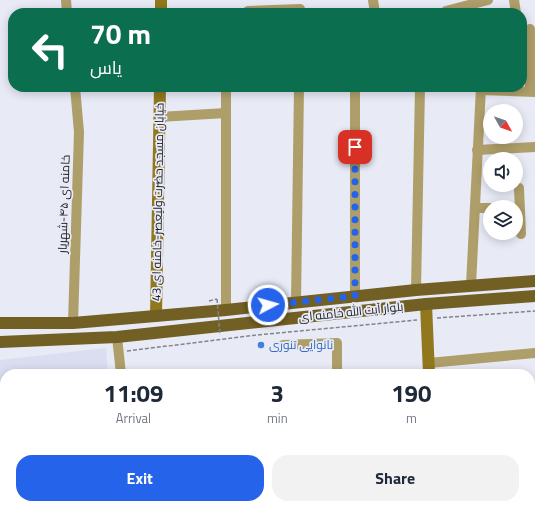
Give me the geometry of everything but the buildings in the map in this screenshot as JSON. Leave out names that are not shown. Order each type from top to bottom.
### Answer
[{"type":"main road","name":"بلوار آیت الله خامنه ای","points":[[0,323],[73,323],[226,310],[416,290],[535,281]]},
{"type":"main road","name":"بلوار آیت الله خامنه ای","points":[[0,342],[117,337],[426,304],[535,296]]},
{"type":"street","points":[[460,8],[488,0]]},
{"type":"street","points":[[287,8],[300,7]]},
{"type":"street","points":[[530,29],[532,92]]},
{"type":"street","name":"خامنه ای ۴۵-شهریار","points":[[73,323],[79,132],[75,92]]},
{"type":"street","name":"خیابان مسجد حضرت ولیعصر-خامنه ای 43","points":[[156,316],[160,92]]},
{"type":"street","points":[[226,92],[226,310]]},
{"type":"street","points":[[296,302],[299,92]]},
{"type":"street","points":[[355,92],[355,296]]},
{"type":"street","points":[[416,290],[420,92]]},
{"type":"street","points":[[471,285],[481,92]]},
{"type":"street","points":[[159,117],[226,113]]},
{"type":"street","points":[[477,150],[535,147]]},
{"type":"street","points":[[475,208],[483,208]]},
{"type":"street","points":[[426,304],[429,368],[535,354]]},
{"type":"street","points":[[117,337],[121,369]]},
{"type":"street","points":[[283,345],[337,343],[337,369]]},
{"type":"path","points":[[209,300],[217,299],[220,335]]},
{"type":"path","points":[[119,352],[257,334],[535,311]]},
{"type":"shaded area","points":[[106,348],[108,369],[0,369],[0,360]]},
{"type":"place","name":"نانوایی تنوری","points":[[261,345]]},
{"type":"route","points":[[268,305],[355,296],[355,147]]}]
